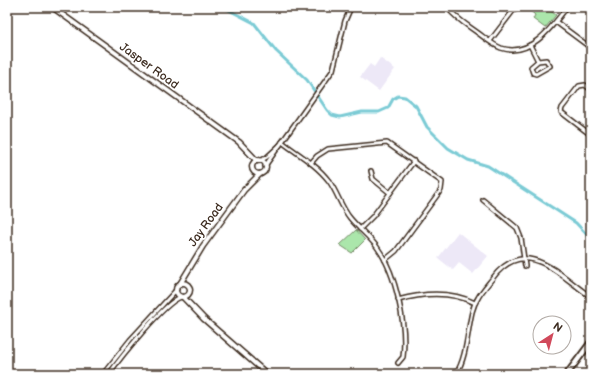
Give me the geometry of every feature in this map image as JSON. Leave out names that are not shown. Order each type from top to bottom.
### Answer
[{"type":"main road","points":[[567,374],[591,342]]},
{"type":"street","name":"Jasper Road","points":[[52,7],[236,141],[259,161]]},
{"type":"street","points":[[281,144],[267,158],[259,161],[252,168],[254,172],[260,174],[264,171],[265,166],[281,144],[315,96],[320,90],[335,64],[344,21],[351,7]]},
{"type":"street","points":[[447,7],[456,17],[490,42],[505,49],[515,49],[530,45],[543,36],[567,7]]},
{"type":"street","points":[[490,42],[516,7]]},
{"type":"street","points":[[556,22],[590,46]]},
{"type":"street","points":[[530,45],[538,61]]},
{"type":"street","points":[[546,60],[550,66],[536,74],[533,73],[531,67],[538,61],[546,60]]},
{"type":"street","points":[[591,90],[584,86],[579,86],[562,108],[561,112],[591,135]]},
{"type":"street","name":"Jasper Road","points":[[236,141],[250,158],[252,168]]},
{"type":"street","points":[[311,163],[317,156],[328,149],[380,143],[393,146],[440,180],[443,185],[441,190],[396,251],[385,260]]},
{"type":"street","points":[[281,144],[311,163],[330,182],[349,217],[377,247],[385,260],[390,271],[404,324],[403,357],[398,363]]},
{"type":"street","points":[[259,161],[265,166]]},
{"type":"street","points":[[360,229],[374,216],[414,161]]},
{"type":"street","name":"Jay Road","points":[[180,284],[203,246],[244,190],[252,176],[252,168]]},
{"type":"street","points":[[371,171],[373,179],[390,193]]},
{"type":"street","name":"Jay Road","points":[[244,190],[260,174]]},
{"type":"street","points":[[483,200],[517,228],[522,244],[525,266]]},
{"type":"street","points":[[456,374],[462,360],[475,303],[502,266],[514,259],[533,258],[542,262],[591,297]]},
{"type":"street","points":[[187,273],[190,301],[198,313]]},
{"type":"street","points":[[103,374],[130,340],[180,284],[184,284],[188,287]]},
{"type":"street","points":[[176,289],[178,294],[198,313],[267,374]]},
{"type":"street","points":[[109,374],[121,357],[169,303],[189,294]]},
{"type":"street","points":[[398,300],[426,294],[461,297],[475,303]]},
{"type":"shaded area","points":[[380,58],[395,69],[379,91],[360,77],[370,64],[374,67]]},
{"type":"shaded area","points":[[458,232],[488,256],[473,274],[459,263],[453,270],[438,258]]},
{"type":"green space","points":[[526,7],[545,7],[556,15],[545,28],[533,19],[535,15]]},
{"type":"green space","points":[[356,230],[365,240],[352,253],[340,245]]},
{"type":"waterway","points":[[7,12],[12,7]]},
{"type":"waterway","points":[[73,7],[76,9],[87,7]]},
{"type":"waterway","points":[[223,7],[254,23],[276,51],[307,80],[332,115],[340,117],[362,112],[379,112],[388,108],[393,99],[398,96],[405,97],[416,106],[427,127],[448,148],[468,160],[488,166],[576,223],[591,239]]}]
